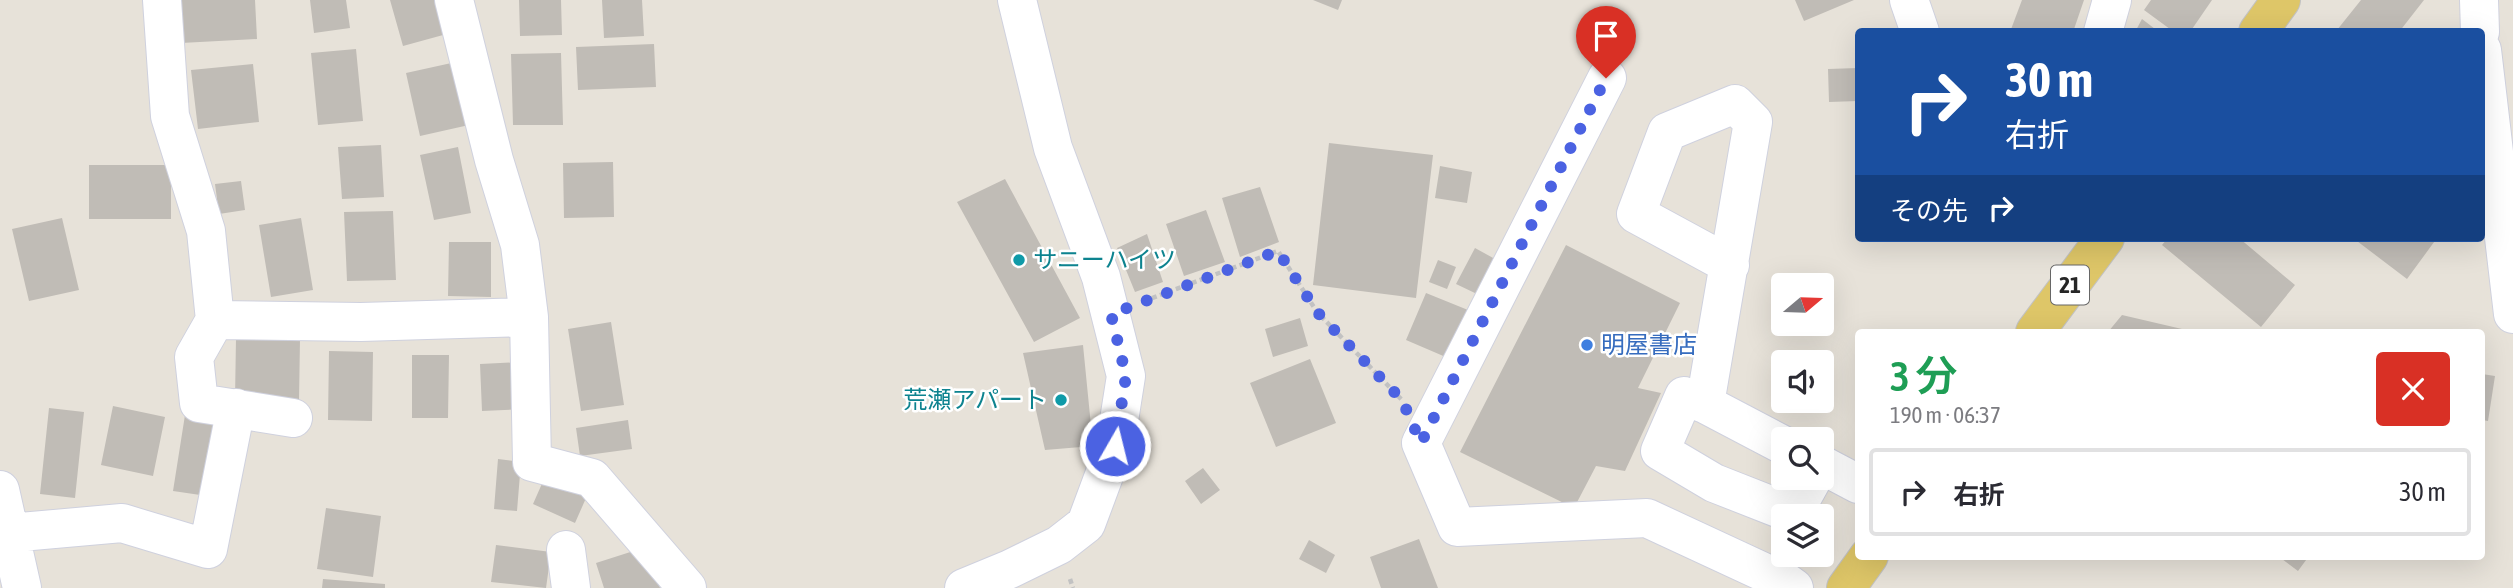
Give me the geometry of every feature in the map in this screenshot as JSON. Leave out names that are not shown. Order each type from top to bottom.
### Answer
[{"type":"main road","points":[[2261,28],[2281,0]]},
{"type":"main road","name":"21","points":[[2037,329],[2102,242]]},
{"type":"main road","points":[[1846,588],[1866,560]]},
{"type":"street","points":[[162,0],[170,116],[206,231],[215,320],[194,357],[199,402],[293,418]]},
{"type":"street","points":[[454,0],[494,160],[520,245],[529,317],[532,462],[592,478],[687,588]]},
{"type":"street","points":[[964,588],[1059,544],[1086,524],[1115,446],[1126,376],[1101,277],[1053,148],[1017,0]]},
{"type":"street","points":[[1909,0],[1919,28]]},
{"type":"street","points":[[2104,28],[2112,0]]},
{"type":"street","points":[[2479,0],[2480,28]]},
{"type":"street","points":[[2485,76],[2513,314]]},
{"type":"street","points":[[1606,78],[1421,443],[1457,527],[1647,518],[1794,588]]},
{"type":"street","points":[[1705,404],[1730,265]]},
{"type":"street","points":[[215,320],[361,322],[529,317]]},
{"type":"street","points":[[1771,439],[1684,396],[1660,451],[1714,483],[1793,514],[1806,490]]},
{"type":"street","points":[[9,533],[122,523],[208,549],[236,408]]},
{"type":"street","points":[[1834,471],[1855,482]]},
{"type":"street","points":[[1685,536],[1714,483]]},
{"type":"street","points":[[0,490],[22,588]]},
{"type":"street","points":[[566,550],[571,588]]},
{"type":"path","points":[[1111,314],[1278,251],[1317,312],[1402,400],[1421,443]]},
{"type":"building","points":[[179,0],[255,0],[257,39],[181,43]]},
{"type":"building","points":[[310,0],[346,0],[350,28],[314,33]]},
{"type":"building","points":[[390,0],[445,0],[454,32],[403,46]]},
{"type":"building","points":[[519,0],[561,0],[562,35],[520,36]]},
{"type":"building","points":[[602,0],[642,0],[644,36],[604,38]]},
{"type":"building","points":[[1313,0],[1342,0],[1338,10]]},
{"type":"building","points":[[1795,0],[1854,0],[1804,21]]},
{"type":"building","points":[[2022,0],[2084,0],[2074,28],[2012,28]]},
{"type":"building","points":[[2151,0],[2212,0],[2193,28],[2169,28],[2144,10]]},
{"type":"building","points":[[2361,0],[2424,0],[2402,28],[2339,28]]},
{"type":"building","points":[[2142,19],[2154,28],[2137,28]]},
{"type":"building","points":[[654,44],[656,87],[578,90],[576,47]]},
{"type":"building","points":[[356,49],[363,121],[318,125],[311,53]]},
{"type":"building","points":[[561,53],[563,125],[513,125],[511,54]]},
{"type":"building","points":[[456,62],[469,125],[420,136],[406,73]]},
{"type":"building","points":[[253,64],[259,122],[198,129],[191,70]]},
{"type":"building","points":[[1855,68],[1855,101],[1829,102],[1828,69]]},
{"type":"building","points":[[1329,143],[1433,155],[1416,298],[1313,285]]},
{"type":"building","points":[[381,145],[384,197],[342,199],[338,147]]},
{"type":"building","points":[[458,147],[471,213],[434,220],[420,155]]},
{"type":"building","points":[[613,162],[614,217],[564,218],[563,163]]},
{"type":"building","points":[[89,165],[171,165],[171,219],[89,219]]},
{"type":"building","points":[[1440,166],[1472,172],[1467,203],[1435,198]]},
{"type":"building","name":"サニーハイツ","points":[[1005,179],[1080,318],[1034,342],[957,202]]},
{"type":"building","points":[[241,181],[245,210],[219,214],[215,184]]},
{"type":"building","points":[[1260,187],[1279,242],[1240,257],[1222,198]]},
{"type":"building","points":[[1206,210],[1225,262],[1184,276],[1166,224]]},
{"type":"building","points":[[393,211],[396,280],[347,281],[344,212]]},
{"type":"building","points":[[62,218],[79,290],[29,301],[12,229]]},
{"type":"building","points":[[301,218],[313,290],[271,297],[259,225]]},
{"type":"building","points":[[1147,234],[1163,282],[1135,292],[1117,248]]},
{"type":"building","points":[[449,242],[491,242],[491,297],[448,296]]},
{"type":"building","points":[[2165,242],[2244,242],[2295,285],[2261,327],[2162,245]]},
{"type":"building","points":[[2358,242],[2434,242],[2407,279]]},
{"type":"building","name":"明屋書店","points":[[1566,245],[1680,303],[1638,388],[1661,393],[1625,471],[1596,466],[1574,508],[1460,452]]},
{"type":"building","points":[[1475,248],[1495,259],[1477,294],[1456,284]]},
{"type":"building","points":[[1438,260],[1456,267],[1447,289],[1429,282]]},
{"type":"building","points":[[1426,293],[1468,310],[1448,358],[1406,340]]},
{"type":"building","points":[[2122,315],[2182,329],[2110,329]]},
{"type":"building","points":[[1300,318],[1308,346],[1273,357],[1265,329]]},
{"type":"building","points":[[611,322],[624,405],[581,411],[568,329]]},
{"type":"building","points":[[236,338],[300,339],[299,401],[235,399]]},
{"type":"building","name":"荒瀬アパート","points":[[1083,345],[1093,446],[1045,450],[1023,353]]},
{"type":"building","points":[[329,351],[373,352],[372,421],[328,420]]},
{"type":"building","points":[[412,355],[449,355],[448,418],[412,418]]},
{"type":"building","points":[[1310,359],[1336,423],[1276,447],[1250,383]]},
{"type":"building","points":[[522,362],[525,409],[482,411],[480,364]]},
{"type":"building","points":[[2485,374],[2495,376],[2488,421],[2485,420]]},
{"type":"building","points":[[113,406],[165,417],[153,476],[101,465]]},
{"type":"building","points":[[49,408],[84,412],[75,498],[40,494]]},
{"type":"building","points":[[185,415],[226,422],[214,497],[173,491]]},
{"type":"building","points":[[628,420],[632,449],[580,456],[576,428]]},
{"type":"building","points":[[498,459],[521,462],[517,511],[494,509]]},
{"type":"building","points":[[1203,468],[1220,490],[1201,504],[1185,481]]},
{"type":"building","points":[[548,470],[590,489],[575,523],[533,504]]},
{"type":"building","points":[[326,508],[381,516],[373,577],[317,569]]},
{"type":"building","points":[[1419,539],[1438,588],[1381,588],[1370,557]]},
{"type":"building","points":[[1309,540],[1335,555],[1326,573],[1299,559]]},
{"type":"building","points":[[496,545],[551,552],[546,588],[491,582]]},
{"type":"building","points":[[646,547],[660,588],[604,588],[596,563]]},
{"type":"building","points":[[2283,560],[2306,560],[2298,571]]},
{"type":"building","points":[[323,579],[385,584],[385,588],[322,588]]},
{"type":"place","name":"サニーハイツ","points":[[1019,260]]},
{"type":"place","name":"明屋書店","points":[[1587,345]]},
{"type":"place","name":"荒瀬アパート","points":[[1061,400]]},
{"type":"route","points":[[1115,446],[1126,376],[1111,314],[1278,251],[1317,312],[1402,400],[1421,443],[1606,78]]}]
